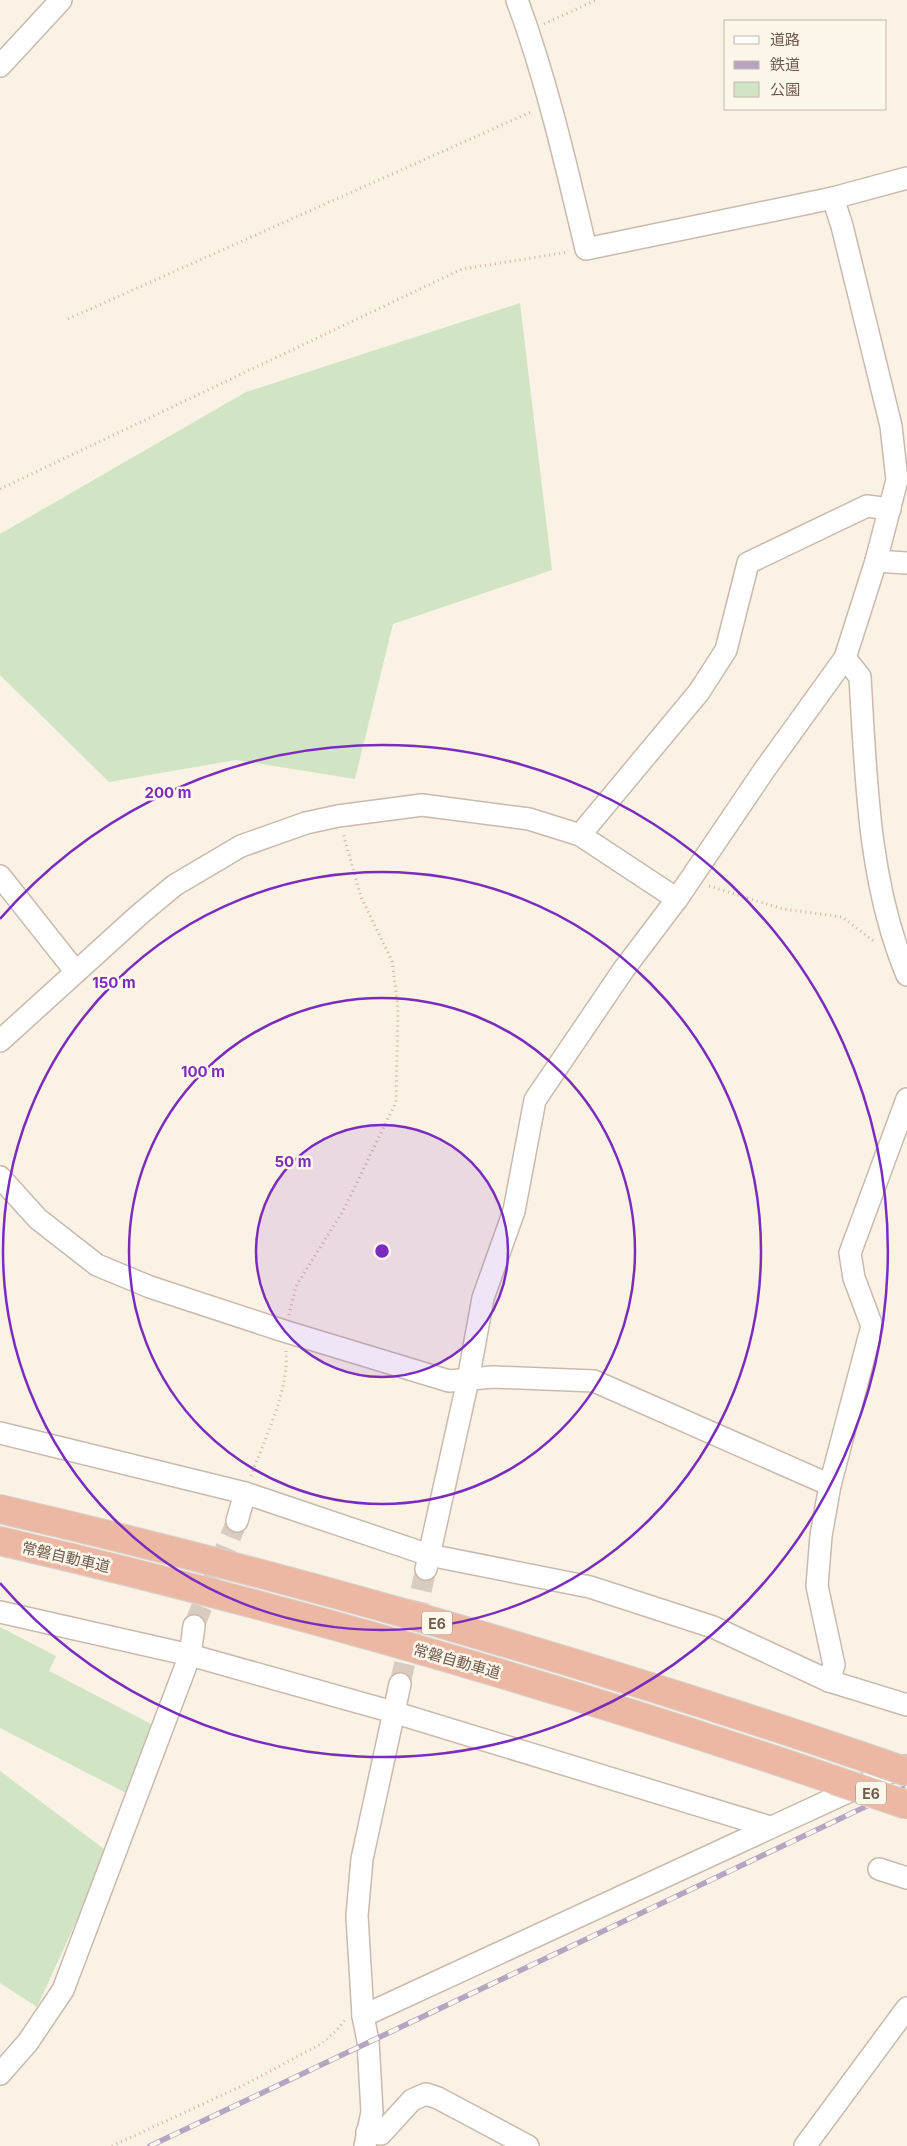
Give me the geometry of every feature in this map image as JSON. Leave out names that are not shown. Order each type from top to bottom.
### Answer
[{"type":"highway","name":"常磐自動車道","points":[[0,1510],[63,1524],[402,1612],[639,1684],[907,1772]]},
{"type":"highway","name":"常磐自動車道","points":[[0,1541],[198,1588],[393,1642],[620,1709],[907,1805]]},
{"type":"street","points":[[0,66],[61,0]]},
{"type":"street","points":[[517,0],[550,103],[586,249],[834,198],[907,178]]},
{"type":"street","points":[[428,1562],[468,1380],[483,1298],[514,1211],[535,1100],[624,969],[677,899],[765,769],[845,658],[876,561],[897,480],[891,426],[834,198]]},
{"type":"street","points":[[580,835],[699,692],[726,650],[748,563],[867,506],[890,509]]},
{"type":"street","points":[[876,561],[907,563]]},
{"type":"street","points":[[845,658],[860,677],[872,830],[882,893],[898,953],[907,975]]},
{"type":"street","points":[[0,1042],[175,885],[241,846],[306,823],[338,816],[422,805],[529,818],[580,835],[677,899]]},
{"type":"street","points":[[0,876],[76,972]]},
{"type":"street","points":[[829,1680],[834,1665],[817,1586],[821,1536],[830,1485],[872,1326],[854,1278],[850,1253],[907,1099]]},
{"type":"street","points":[[0,1177],[38,1219],[97,1265],[150,1288],[449,1381],[494,1377],[594,1381],[830,1485]]},
{"type":"street","points":[[0,1433],[245,1493],[428,1562],[590,1587],[713,1627],[829,1680],[907,1705]]},
{"type":"street","points":[[237,1521],[245,1493]]},
{"type":"street","points":[[0,1612],[190,1655],[393,1712],[770,1827]]},
{"type":"street","points":[[0,2074],[28,2042],[62,1990],[190,1655],[194,1626]]},
{"type":"street","points":[[366,2139],[372,2112],[371,2080],[368,2041],[354,2015],[357,1916],[362,1859],[400,1684]]},
{"type":"street","points":[[354,2015],[907,1764]]},
{"type":"street","points":[[879,1869],[907,1878]]},
{"type":"street","points":[[805,2146],[907,2008]]},
{"type":"street","points":[[366,2139],[381,2134],[412,2100],[426,2094],[438,2098],[528,2146]]},
{"type":"path","points":[[528,31],[596,0]]},
{"type":"path","points":[[68,319],[550,103]]},
{"type":"path","points":[[0,489],[462,269],[586,249]]},
{"type":"path","points":[[245,1493],[282,1389],[287,1358],[284,1331],[296,1286],[343,1211],[396,1102],[398,1008],[392,961],[361,897],[338,816]]},
{"type":"path","points":[[692,876],[705,885],[783,909],[842,917],[886,950],[898,953]]},
{"type":"path","points":[[112,2146],[244,2085],[321,2044],[354,2015]]},
{"type":"green space","points":[[520,303],[552,570],[393,624],[355,779],[236,760],[109,782],[0,675],[0,534],[246,392]]},
{"type":"green space","points":[[0,1627],[56,1656],[49,1671],[161,1729],[128,1794],[0,1728]]},
{"type":"green space","points":[[0,1771],[108,1852],[37,2007],[0,1983]]},
{"type":"tunnel","points":[[194,1626],[237,1521]]},
{"type":"tunnel","points":[[400,1684],[426,1569]]},
{"type":"railway","points":[[150,2146],[907,1787]]}]
